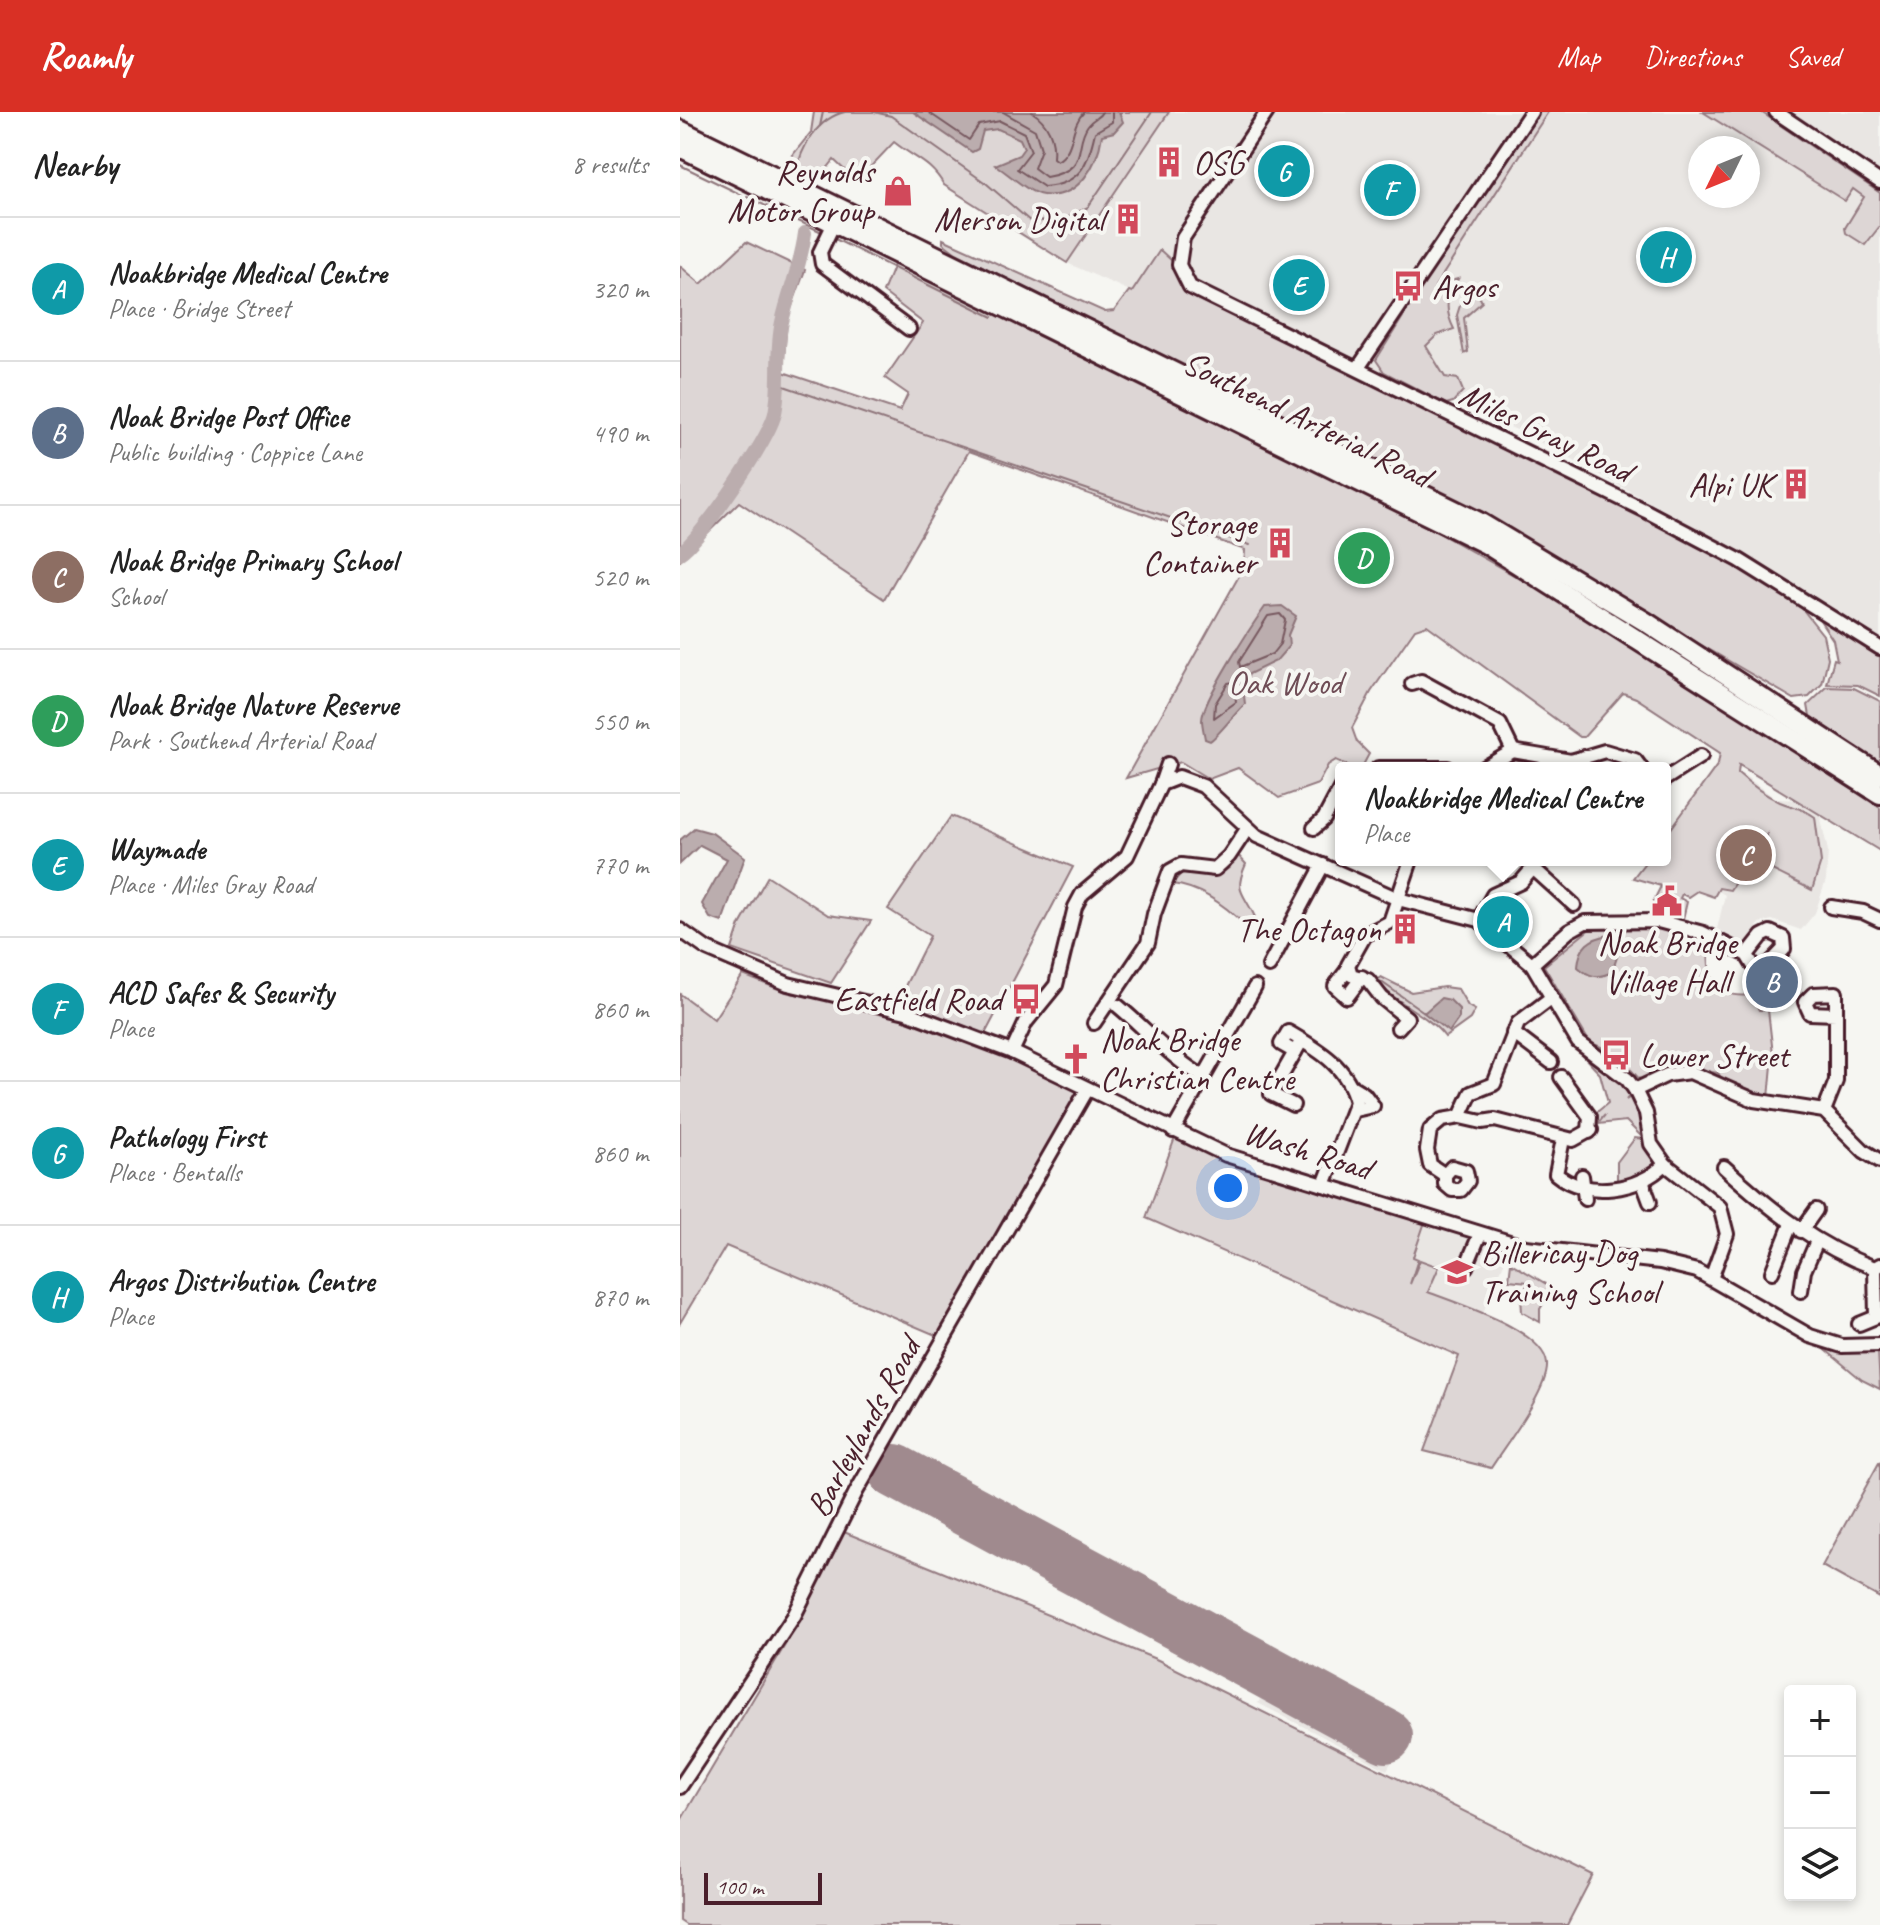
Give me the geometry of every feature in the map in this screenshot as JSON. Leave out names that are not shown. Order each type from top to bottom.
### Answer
[{"type":"highway","name":"Southend Arterial Road","points":[[680,130],[1479,522],[1646,622],[1880,775]]},
{"type":"highway","name":"Southend Arterial Road","points":[[680,147],[1486,544],[1880,796]]},
{"type":"highway","points":[[680,154],[804,208]]},
{"type":"street","name":"Miles Gray Road","points":[[1267,112],[1183,238],[1179,265],[1183,277],[1200,294],[1358,368],[1451,418],[1555,465],[1739,560],[1880,648]]},
{"type":"street","points":[[1358,368],[1531,112]]},
{"type":"street","points":[[1776,112],[1880,182]]},
{"type":"street","points":[[834,223],[820,252],[822,264],[909,329]]},
{"type":"street","points":[[1412,684],[1421,681],[1500,724],[1513,751]]},
{"type":"street","points":[[1494,762],[1513,751],[1571,761],[1605,751],[1636,762]]},
{"type":"street","points":[[1671,775],[1701,756]]},
{"type":"street","points":[[1012,1052],[1026,1022],[1053,992],[1075,907],[1082,894],[1127,856],[1168,764]]},
{"type":"street","points":[[1159,787],[1172,777],[1203,786],[1247,829],[1398,899],[1479,920],[1532,964],[1578,1042],[1631,1084],[1642,1102],[1651,1144],[1665,1164],[1720,1207],[1727,1234],[1712,1276]]},
{"type":"street","points":[[1314,828],[1335,797]]},
{"type":"street","points":[[1094,1023],[1148,943],[1154,914],[1170,871],[1181,865],[1215,869],[1229,856],[1247,829]]},
{"type":"street","points":[[1269,966],[1323,865]]},
{"type":"street","points":[[1362,977],[1347,997],[1335,986],[1343,965],[1365,935],[1390,922],[1409,866]]},
{"type":"street","points":[[1479,920],[1493,895],[1521,882],[1536,866]]},
{"type":"street","points":[[1540,866],[1574,905]]},
{"type":"street","points":[[1831,907],[1863,912],[1880,920]]},
{"type":"street","points":[[1532,964],[1569,931],[1585,922],[1674,923],[1703,933],[1747,955],[1753,965],[1763,971],[1769,1001]]},
{"type":"street","name":"Wash Road","points":[[680,930],[707,949],[788,984],[906,1012],[1012,1052],[1226,1155],[1480,1234],[1556,1252],[1660,1262],[1712,1276],[1810,1336],[1842,1346],[1879,1348]]},
{"type":"street","points":[[1747,955],[1762,936],[1770,932],[1783,938],[1784,949],[1763,971]]},
{"type":"street","points":[[1343,965],[1351,975],[1362,977],[1407,1018],[1398,1028]]},
{"type":"street","points":[[1173,1131],[1255,987]]},
{"type":"street","points":[[1460,1117],[1471,1093],[1494,1084],[1513,1044],[1513,1033],[1523,1017],[1551,998]]},
{"type":"street","points":[[1118,1006],[1160,1040],[1166,1053],[1204,1077]]},
{"type":"street","points":[[1824,1111],[1837,1073],[1836,1014]]},
{"type":"street","points":[[1293,1105],[1271,1094],[1295,1052],[1281,1044],[1288,1032],[1331,1058],[1355,1095],[1355,1110],[1338,1143],[1324,1185]]},
{"type":"street","points":[[1513,1033],[1551,1062]]},
{"type":"street","points":[[1631,1084],[1690,1072],[1754,1100],[1824,1111],[1864,1151],[1880,1161]]},
{"type":"street","points":[[1445,1175],[1427,1159],[1430,1130],[1442,1120],[1460,1117],[1482,1122],[1495,1120],[1563,1139],[1579,1140],[1590,1131],[1590,1117],[1561,1077]]},
{"type":"street","points":[[1348,1084],[1379,1107],[1355,1110]]},
{"type":"street","name":"Barleylands Road","points":[[680,1787],[794,1616],[856,1492],[1087,1090]]},
{"type":"street","points":[[1563,1139],[1556,1174],[1583,1187],[1629,1187],[1643,1183],[1665,1164]]},
{"type":"street","points":[[1724,1167],[1796,1228],[1817,1241],[1877,1267],[1876,1317],[1859,1324]]},
{"type":"street","points":[[1643,1183],[1650,1202]]},
{"type":"street","points":[[1772,1272],[1796,1228],[1816,1210]]},
{"type":"street","points":[[1466,1267],[1480,1234]]},
{"type":"street","points":[[1801,1291],[1804,1271],[1817,1241]]},
{"type":"shaded area","points":[[1169,112],[1880,112],[1880,638],[1719,540],[1519,431],[1202,292],[1175,274],[1171,260],[1160,251],[1132,292],[1067,263]]},
{"type":"shaded area","points":[[1729,764],[1776,799],[1802,800],[1819,811],[1828,851],[1826,880],[1815,913],[1801,930],[1772,920],[1759,923],[1750,941],[1744,943],[1717,929],[1725,895],[1671,864],[1671,851]]},
{"type":"shaded area","name":"Billericay Dog Training School","points":[[1426,1219],[1510,1248],[1483,1313],[1409,1284],[1417,1259],[1413,1257]]},
{"type":"shaded area","points":[[1268,1685],[1396,1754],[1387,1770],[1258,1703]]},
{"type":"green space","points":[[814,112],[1169,112],[1067,263],[944,185],[928,165],[894,142],[860,178],[853,178],[834,160],[818,180],[784,166],[811,132]]},
{"type":"green space","points":[[1538,112],[1548,112],[1436,285],[1458,279],[1448,304],[1454,329],[1437,335],[1426,346],[1445,377],[1458,379],[1463,391],[1453,402],[1446,404],[1384,372],[1376,360],[1451,240]]},
{"type":"green space","points":[[1703,112],[1761,112],[1880,193],[1880,226],[1865,245],[1846,233],[1845,228],[1864,197],[1853,189],[1845,201],[1760,148],[1760,136],[1741,136]]},
{"type":"green space","points":[[943,239],[1105,312],[1114,311],[1129,291],[1132,292],[1160,250],[1171,260],[1187,294],[1678,533],[1796,601],[1823,635],[1828,658],[1822,684],[1809,697],[1794,699],[1454,501],[956,253],[943,243]]},
{"type":"green space","name":"Oak Wood","points":[[746,242],[805,270],[787,320],[783,372],[900,411],[908,394],[885,378],[923,323],[883,292],[895,262],[1398,510],[1627,639],[1880,808],[1880,851],[1739,765],[1738,773],[1758,789],[1815,817],[1821,862],[1812,890],[1768,868],[1751,880],[1745,874],[1765,845],[1767,834],[1730,890],[1719,888],[1714,897],[1697,891],[1688,897],[1682,894],[1680,898],[1687,902],[1681,927],[1708,940],[1710,973],[1718,988],[1725,993],[1751,995],[1759,1010],[1768,1010],[1773,1054],[1769,1098],[1726,1085],[1718,1073],[1705,1071],[1703,1075],[1643,1083],[1613,1054],[1590,1043],[1544,966],[1591,928],[1641,922],[1654,916],[1657,906],[1653,902],[1661,886],[1633,878],[1642,866],[1671,866],[1671,829],[1718,764],[1720,753],[1636,698],[1623,693],[1584,737],[1580,737],[1427,625],[1415,629],[1371,692],[1352,728],[1357,742],[1369,754],[1365,762],[1336,760],[1328,765],[1318,784],[1279,798],[1238,768],[1209,779],[1181,762],[1126,778],[1244,567],[1245,550],[969,451],[884,599],[739,502],[680,560],[680,266],[701,284]]},
{"type":"green space","points":[[1473,283],[1482,302],[1464,318],[1468,352],[1464,354],[1457,315],[1467,284]]},
{"type":"green space","points":[[1812,608],[1880,654],[1880,696],[1858,685],[1827,684],[1834,659],[1837,660],[1833,640]]},
{"type":"green space","points":[[1827,687],[1854,688],[1880,701],[1880,765],[1810,716],[1808,705]]},
{"type":"green space","points":[[951,816],[1073,867],[985,1034],[898,1000],[930,936],[888,909]]},
{"type":"green space","points":[[1236,853],[1246,864],[1240,887],[1255,917],[1246,926],[1212,899],[1193,889],[1172,884],[1184,870],[1218,876],[1230,867]]},
{"type":"green space","points":[[768,876],[828,915],[871,921],[831,983],[732,949],[740,925]]},
{"type":"green space","points":[[743,975],[786,992],[899,1015],[1057,1074],[1087,1090],[945,1339],[726,1246],[680,1323],[680,994],[714,1019]]},
{"type":"green space","points":[[1381,977],[1411,992],[1444,987],[1458,989],[1468,1006],[1475,1010],[1470,1019],[1445,1037],[1428,1020],[1389,993],[1378,979]]},
{"type":"green space","points":[[1583,1056],[1618,1079],[1631,1094],[1626,1100],[1632,1096],[1662,1162],[1625,1183],[1617,1181],[1617,1162],[1635,1138],[1644,1139],[1626,1121],[1598,1124],[1605,1115],[1591,1131],[1591,1117],[1608,1103],[1600,1074]]},
{"type":"green space","points":[[1176,1135],[1426,1219],[1413,1257],[1418,1259],[1410,1284],[1420,1260],[1439,1267],[1428,1292],[1515,1329],[1542,1352],[1547,1364],[1546,1375],[1534,1402],[1491,1468],[1424,1451],[1459,1356],[1146,1218]]},
{"type":"green space","points":[[1511,1263],[1553,1288],[1540,1309],[1540,1322],[1522,1312],[1521,1296],[1529,1282],[1509,1280]]},
{"type":"green space","points":[[1816,1342],[1878,1350],[1880,1389],[1862,1380]]},
{"type":"green space","points":[[1880,1461],[1880,1598],[1822,1566]]},
{"type":"green space","points":[[844,1532],[1158,1660],[1593,1875],[1567,1925],[686,1925],[680,1921],[680,1822],[788,1640]]},
{"type":"water","points":[[913,112],[1119,112],[1123,122],[1114,132],[1102,135],[1091,168],[1076,186],[1056,195],[1043,195],[1025,187],[995,165],[1019,155],[1024,148],[1020,139],[998,129],[983,131],[978,149],[972,152]]},
{"type":"water","points":[[1282,606],[1296,616],[1288,635],[1289,646],[1276,661],[1249,674],[1243,687],[1245,704],[1214,738],[1210,741],[1205,739],[1204,710],[1229,663],[1265,607]]},
{"type":"water","points":[[694,828],[712,833],[745,857],[722,922],[710,918],[702,904],[727,859],[700,845],[680,864],[680,840]]},
{"type":"water","points":[[1610,935],[1619,951],[1612,972],[1594,976],[1578,967],[1587,944]]},
{"type":"water","points":[[1441,998],[1450,1000],[1459,1009],[1459,1018],[1449,1032],[1424,1013]]},
{"type":"waterway","points":[[820,126],[823,112]]},
{"type":"waterway","points":[[796,174],[806,145],[819,127],[845,112]]},
{"type":"waterway","points":[[874,112],[891,116],[987,184],[1031,222],[1065,219],[1088,207],[1152,112]]},
{"type":"waterway","points":[[680,165],[742,195]]},
{"type":"waterway","points":[[747,197],[824,233]]},
{"type":"waterway","points":[[680,553],[718,509],[770,426],[777,402],[780,333],[805,233]]},
{"type":"waterway","points":[[833,238],[993,317]]},
{"type":"waterway","points":[[775,383],[1250,545]]},
{"type":"waterway","points":[[1380,981],[1424,1012]]},
{"type":"runway","points":[[895,1471],[1386,1736]]},
{"type":"place","name":"OSG","points":[[1169,162]]},
{"type":"place","name":"Pathology First","points":[[1284,171]]},
{"type":"place","name":"ACD Safes & Security","points":[[1390,190]]},
{"type":"place","name":"Reynolds Motor Group","points":[[898,191]]},
{"type":"place","name":"Merson Digital","points":[[1128,219]]},
{"type":"place","name":"Argos Distribution Centre","points":[[1666,257]]},
{"type":"place","name":"Waymade","points":[[1299,285]]},
{"type":"place","name":"Argos","points":[[1408,286]]},
{"type":"place","name":"Alpi UK","points":[[1796,484]]},
{"type":"place","name":"Storage Container","points":[[1280,543]]},
{"type":"place","name":"Noak Bridge Nature Reserve","points":[[1364,558]]},
{"type":"place","name":"Noak Bridge Primary School","points":[[1746,855]]},
{"type":"place","name":"Noak Bridge Village Hall","points":[[1667,901]]},
{"type":"place","name":"Noakbridge Medical Centre","points":[[1503,922]]},
{"type":"place","name":"The Octagon","points":[[1405,929]]},
{"type":"place","name":"Noak Bridge Post Office","points":[[1772,982]]},
{"type":"place","name":"Eastfield Road","points":[[1026,999]]},
{"type":"place","name":"Lower Street","points":[[1616,1055]]},
{"type":"place","name":"Noak Bridge Christian Centre","points":[[1076,1059]]},
{"type":"place","name":"Billericay Dog Training School","points":[[1457,1272]]}]
